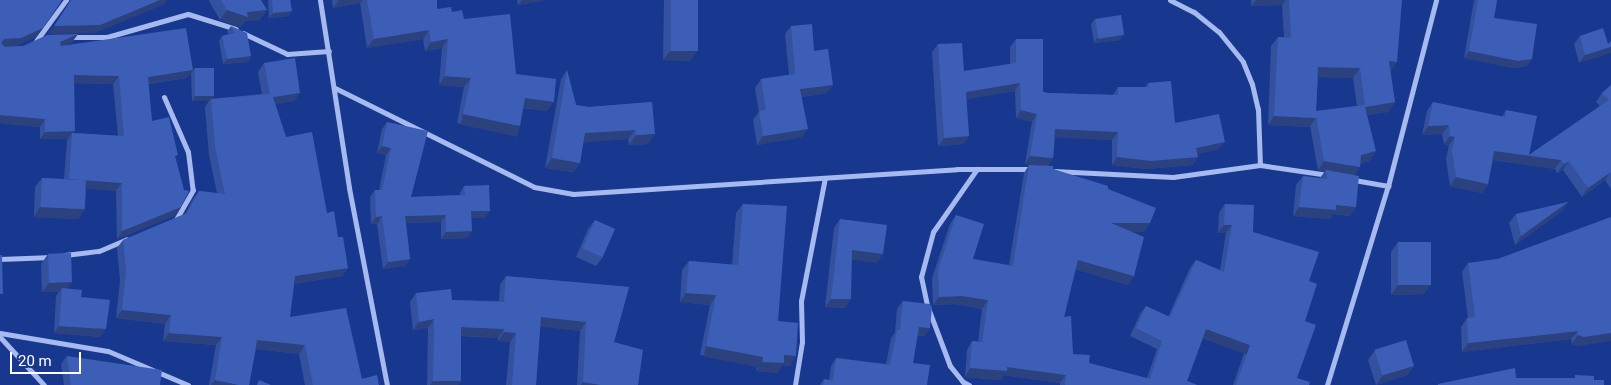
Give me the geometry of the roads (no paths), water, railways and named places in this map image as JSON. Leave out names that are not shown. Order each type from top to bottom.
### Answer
[{"type":"street","points":[[40,39],[66,0]]},
{"type":"street","points":[[320,0],[336,88],[349,188],[387,385]]},
{"type":"street","points":[[1170,0],[1194,12],[1219,32],[1242,62],[1252,84],[1258,109],[1260,164]]},
{"type":"street","points":[[1327,385],[1388,186],[1436,0]]},
{"type":"street","points":[[64,38],[106,37],[188,14],[239,31],[287,54],[329,51]]},
{"type":"street","points":[[32,43],[40,39],[48,39]]},
{"type":"street","points":[[336,88],[534,187],[594,194],[977,168],[1174,177],[1260,164],[1335,176]]},
{"type":"street","points":[[164,97],[188,152],[193,190],[180,218],[170,222]]},
{"type":"street","points":[[969,385],[963,382],[950,366],[926,305],[921,277],[933,232],[977,168]]},
{"type":"street","points":[[795,385],[802,342],[801,301],[825,178]]},
{"type":"street","points":[[1344,178],[1388,186]]},
{"type":"street","points":[[0,258],[35,259],[99,251],[134,236]]},
{"type":"street","points":[[0,333],[108,350],[188,385]]},
{"type":"street","points":[[0,337],[44,385]]}]
